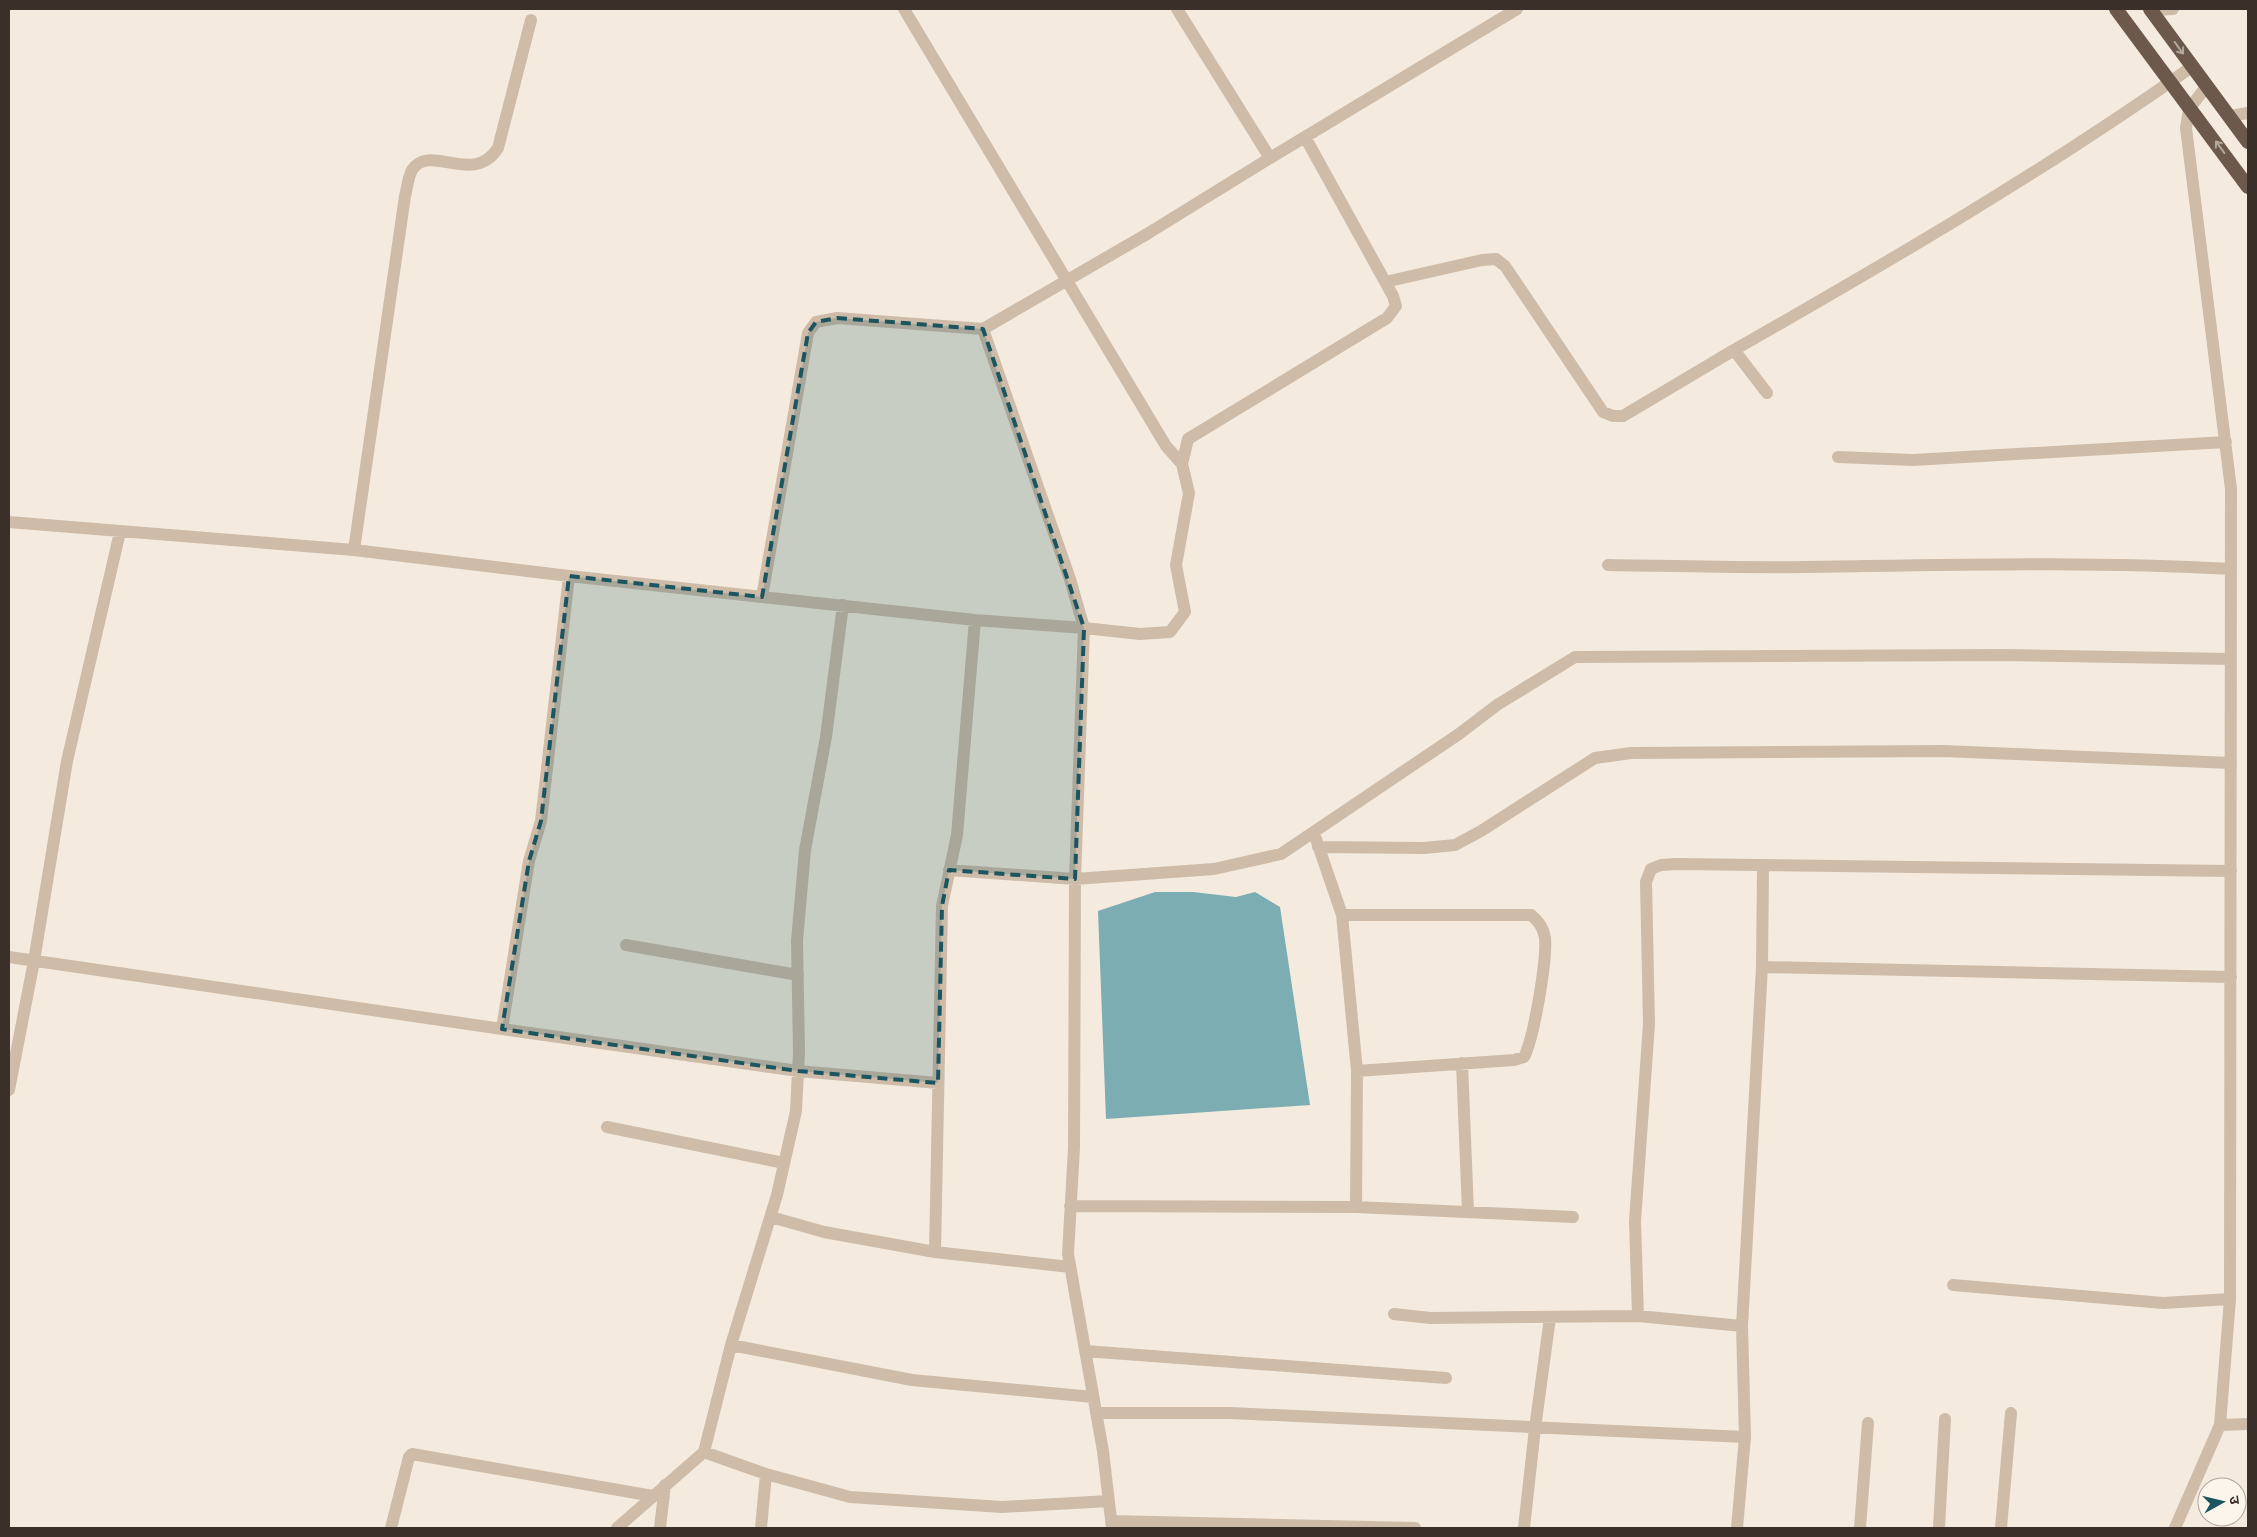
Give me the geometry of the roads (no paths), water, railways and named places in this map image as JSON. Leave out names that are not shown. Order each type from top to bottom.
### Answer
[{"type":"highway","points":[[2116,9],[2248,187]]},
{"type":"highway","points":[[2151,10],[2248,142]]},
{"type":"street","points":[[904,9],[1166,446],[1182,464]]},
{"type":"street","points":[[1177,9],[1270,158]]},
{"type":"street","points":[[762,597],[808,333],[816,322],[837,318],[983,329],[1517,9]]},
{"type":"street","points":[[2151,10],[2173,9]]},
{"type":"street","points":[[354,550],[404,206],[412,171],[418,164],[427,160],[470,166],[486,162],[492,158],[498,148],[531,20]]},
{"type":"street","points":[[1385,282],[1482,260],[1496,259],[1505,266],[1602,412],[1613,416],[1623,416],[1894,258],[2132,109],[2192,66]]},
{"type":"street","points":[[2175,1528],[2220,1425],[2230,1299],[2231,489],[2186,128],[2189,109],[2206,87]]},
{"type":"street","points":[[2230,116],[2248,114]]},
{"type":"street","points":[[9,522],[354,550],[568,576],[974,620],[1140,634],[1170,632],[1185,612],[1176,565],[1189,493],[1182,464],[1188,439],[1387,318],[1396,306],[1393,296],[1305,137]]},
{"type":"street","points":[[983,329],[1070,578],[1084,628],[1075,879],[1074,1148],[1068,1254],[1096,1414],[1112,1525],[1415,1528]]},
{"type":"street","points":[[1734,350],[1767,394]]},
{"type":"street","points":[[1838,457],[1913,460],[2226,442]]},
{"type":"street","points":[[9,1090],[34,961],[67,761],[120,532]]},
{"type":"street","points":[[1608,565],[1804,567],[1894,564],[2140,564],[2231,569]]},
{"type":"street","points":[[502,1029],[529,861],[541,821],[568,576]]},
{"type":"street","points":[[617,1528],[704,1452],[731,1345],[770,1217],[784,1162],[796,1111],[798,1071],[797,940],[805,850],[826,737],[842,606]]},
{"type":"street","points":[[935,1252],[942,906],[956,835],[974,620]]},
{"type":"street","points":[[949,870],[1075,879],[1214,869],[1281,854],[1459,734],[1497,705],[1575,657],[2004,655],[2231,659]]},
{"type":"street","points":[[1318,847],[1424,848],[1455,845],[1481,831],[1595,758],[1631,753],[1943,751],[2231,763]]},
{"type":"street","points":[[1313,832],[1342,915],[1357,1071],[1356,1207]]},
{"type":"street","points":[[1638,1316],[1635,1221],[1649,1024],[1646,882],[1651,869],[1660,864],[2030,866],[2231,871]]},
{"type":"street","points":[[1737,1528],[1745,1436],[1742,1326],[1762,967],[1763,866]]},
{"type":"street","points":[[1342,915],[1531,915],[1541,924],[1545,939],[1540,990],[1529,1048],[1524,1057],[1514,1060],[1357,1071]]},
{"type":"street","points":[[626,945],[798,975]]},
{"type":"street","points":[[9,957],[798,1071],[938,1083]]},
{"type":"street","points":[[1762,967],[2231,977]]},
{"type":"street","points":[[1462,1063],[1468,1212]]},
{"type":"street","points":[[606,1128],[784,1162]]},
{"type":"street","points":[[1070,1206],[1356,1207],[1574,1218]]},
{"type":"street","points":[[770,1217],[824,1232],[935,1252],[1070,1267]]},
{"type":"street","points":[[1954,1285],[2163,1302],[2230,1299]]},
{"type":"street","points":[[1394,1314],[1430,1318],[1638,1316],[1742,1326]]},
{"type":"street","points":[[1524,1528],[1534,1428],[1550,1318]]},
{"type":"street","points":[[731,1345],[912,1380],[1093,1397]]},
{"type":"street","points":[[1085,1351],[1446,1378]]},
{"type":"street","points":[[2001,1528],[2011,1413]]},
{"type":"street","points":[[1096,1414],[1230,1414],[1745,1436]]},
{"type":"street","points":[[1939,1528],[1945,1419]]},
{"type":"street","points":[[1860,1528],[1868,1423]]},
{"type":"street","points":[[2220,1425],[2248,1424]]},
{"type":"street","points":[[704,1452],[766,1474],[850,1497],[1002,1507],[1109,1501]]},
{"type":"street","points":[[391,1528],[409,1458],[412,1454],[653,1496]]},
{"type":"street","points":[[760,1528],[766,1474]]},
{"type":"street","points":[[660,1528],[665,1485]]},
{"type":"water","points":[[1155,892],[1193,892],[1236,897],[1255,892],[1280,907],[1310,1105],[1106,1119],[1098,911]]}]
